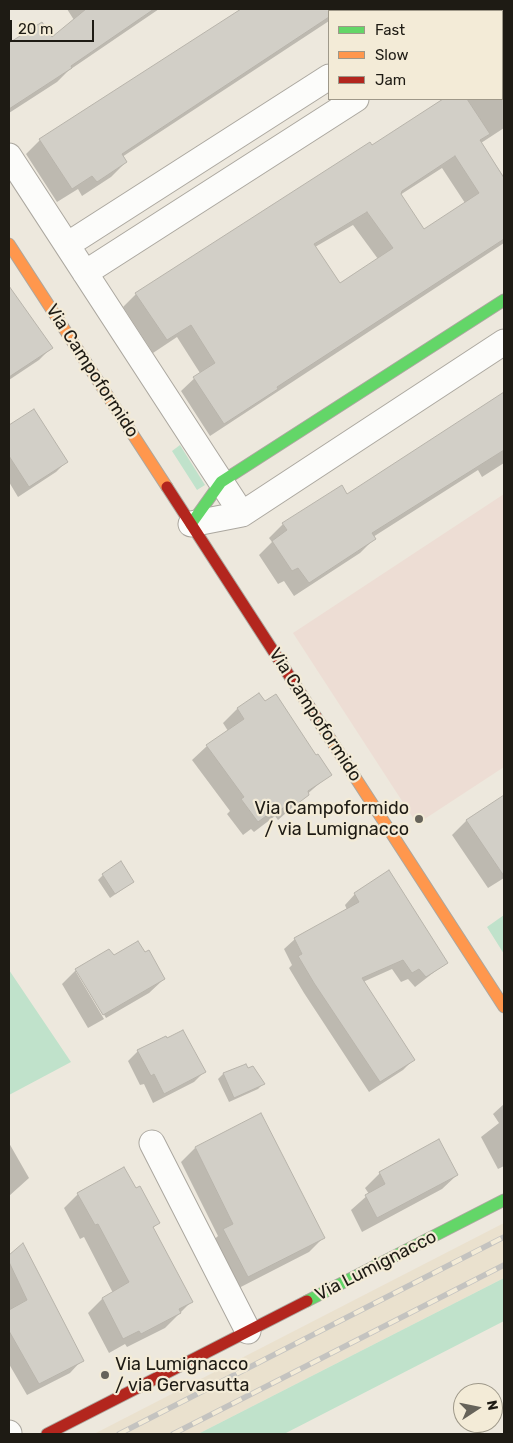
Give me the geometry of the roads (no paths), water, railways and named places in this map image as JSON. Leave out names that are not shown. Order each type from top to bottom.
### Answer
[{"type":"street","points":[[67,245],[328,78]]},
{"type":"street","points":[[85,273],[354,100]]},
{"type":"street","points":[[9,156],[242,514]]},
{"type":"street","name":"Via Campoformido","points":[[9,244],[504,1007]]},
{"type":"street","points":[[191,524],[221,482],[504,300]]},
{"type":"street","points":[[191,524],[242,514],[504,342]]},
{"type":"street","points":[[152,1143],[248,1331]]},
{"type":"street","name":"Via Lumignacco","points":[[47,1434],[504,1200]]},
{"type":"railway","points":[[119,1434],[504,1237]]},
{"type":"railway","points":[[173,1434],[504,1265]]},
{"type":"place","name":"Via Campoformido / via Lumignacco","points":[[419,819]]},
{"type":"place","name":"Via Lumignacco / via Gervasutta","points":[[105,1375]]}]
